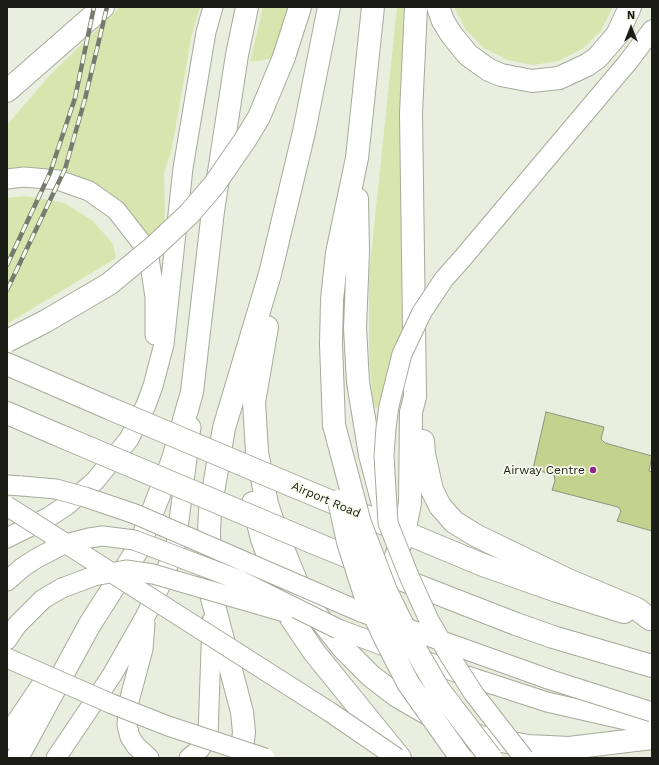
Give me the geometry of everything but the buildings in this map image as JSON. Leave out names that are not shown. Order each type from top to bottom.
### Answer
[{"type":"main road","points":[[7,92],[103,7]]},
{"type":"main road","points":[[18,758],[90,624],[138,549],[174,459],[192,392],[213,211],[237,55],[247,7]]},
{"type":"main road","points":[[7,341],[46,321],[109,284],[155,246],[189,214],[214,185],[245,140],[262,110],[284,57],[300,7]]},
{"type":"main road","points":[[242,758],[244,732],[242,712],[211,594],[209,534],[210,510],[218,455],[224,428],[270,274],[304,132],[329,7]]},
{"type":"main road","points":[[373,7],[357,158],[337,253],[332,300],[331,344],[334,426],[340,502],[348,542],[364,592],[408,683],[461,758]]},
{"type":"main road","points":[[390,574],[396,528],[410,503],[411,412],[415,397],[411,113],[416,7]]},
{"type":"main road","points":[[438,7],[451,34],[459,45],[472,58],[489,70],[501,75],[532,81],[559,78],[578,70],[596,58],[617,35],[630,7]]},
{"type":"main road","points":[[357,158],[358,252],[355,328],[358,382],[370,455],[396,528]]},
{"type":"main road","points":[[270,274],[268,326],[254,402],[248,458],[254,511],[262,539],[291,618],[314,652],[399,758]]},
{"type":"main road","name":"Airport Road","points":[[7,364],[291,485],[520,579],[651,619]]},
{"type":"main road","points":[[415,397],[422,412],[424,454],[432,490],[440,506],[454,522],[477,536],[568,580],[637,609],[651,619]]},
{"type":"main road","points":[[254,402],[257,452],[267,504],[276,534],[292,572],[308,604],[343,648],[371,676],[397,696],[437,719],[481,737],[528,746],[569,748],[652,738]]},
{"type":"main road","points":[[7,413],[312,542],[531,630],[652,666]]},
{"type":"main road","points":[[334,426],[360,523],[386,591],[410,640],[439,690],[491,758]]},
{"type":"main road","points":[[7,738],[64,655],[90,624]]},
{"type":"street","points":[[14,535],[67,505],[95,481],[129,439],[153,386],[164,344],[169,310],[183,168],[193,103],[206,32],[213,7]]},
{"type":"street","points":[[524,758],[474,694],[442,643],[409,576],[396,528],[384,456],[389,406],[402,354],[422,312],[444,280],[628,62],[652,30]]},
{"type":"street","points":[[7,179],[24,177],[47,178],[58,180],[89,191],[116,210],[148,251],[155,297],[153,386]]},
{"type":"street","points":[[56,758],[112,675],[145,618],[161,584],[176,544],[192,419],[192,392]]},
{"type":"street","points":[[7,485],[56,489],[128,512],[361,612],[551,680],[652,712]]},
{"type":"street","points":[[7,506],[330,712],[399,758]]},
{"type":"street","points":[[7,581],[23,567],[62,545],[103,536],[134,540],[239,580],[338,629]]},
{"type":"street","points":[[7,640],[17,625],[43,599],[77,581],[110,572],[126,570],[140,572],[220,593],[338,629],[458,673],[527,695],[600,715],[652,726]]},
{"type":"street","points":[[189,758],[205,743],[208,735],[211,594]]},
{"type":"street","points":[[145,618],[143,649],[128,705],[126,725],[130,737],[136,746],[149,758]]},
{"type":"street","points":[[7,658],[112,704],[168,726],[265,758]]},
{"type":"green space","points":[[120,7],[200,7],[191,38],[172,148],[164,173],[165,221],[146,239],[118,205],[7,173],[7,125],[49,76]]},
{"type":"green space","points":[[263,7],[288,7],[274,58],[250,62]]},
{"type":"green space","points":[[397,7],[407,7],[401,166],[403,331],[392,354],[379,409],[373,406],[369,354],[369,275]]},
{"type":"green space","points":[[454,7],[613,7],[600,32],[582,49],[559,61],[533,65],[508,60],[484,48],[466,30]]},
{"type":"green space","points":[[26,196],[64,203],[92,220],[113,244],[116,258],[7,324],[7,198]]},
{"type":"railway","points":[[7,265],[50,173],[75,98],[94,7]]},
{"type":"railway","points":[[7,290],[65,169],[85,99],[107,7]]},
{"type":"place","name":"Airway Centre","points":[[593,470]]}]
